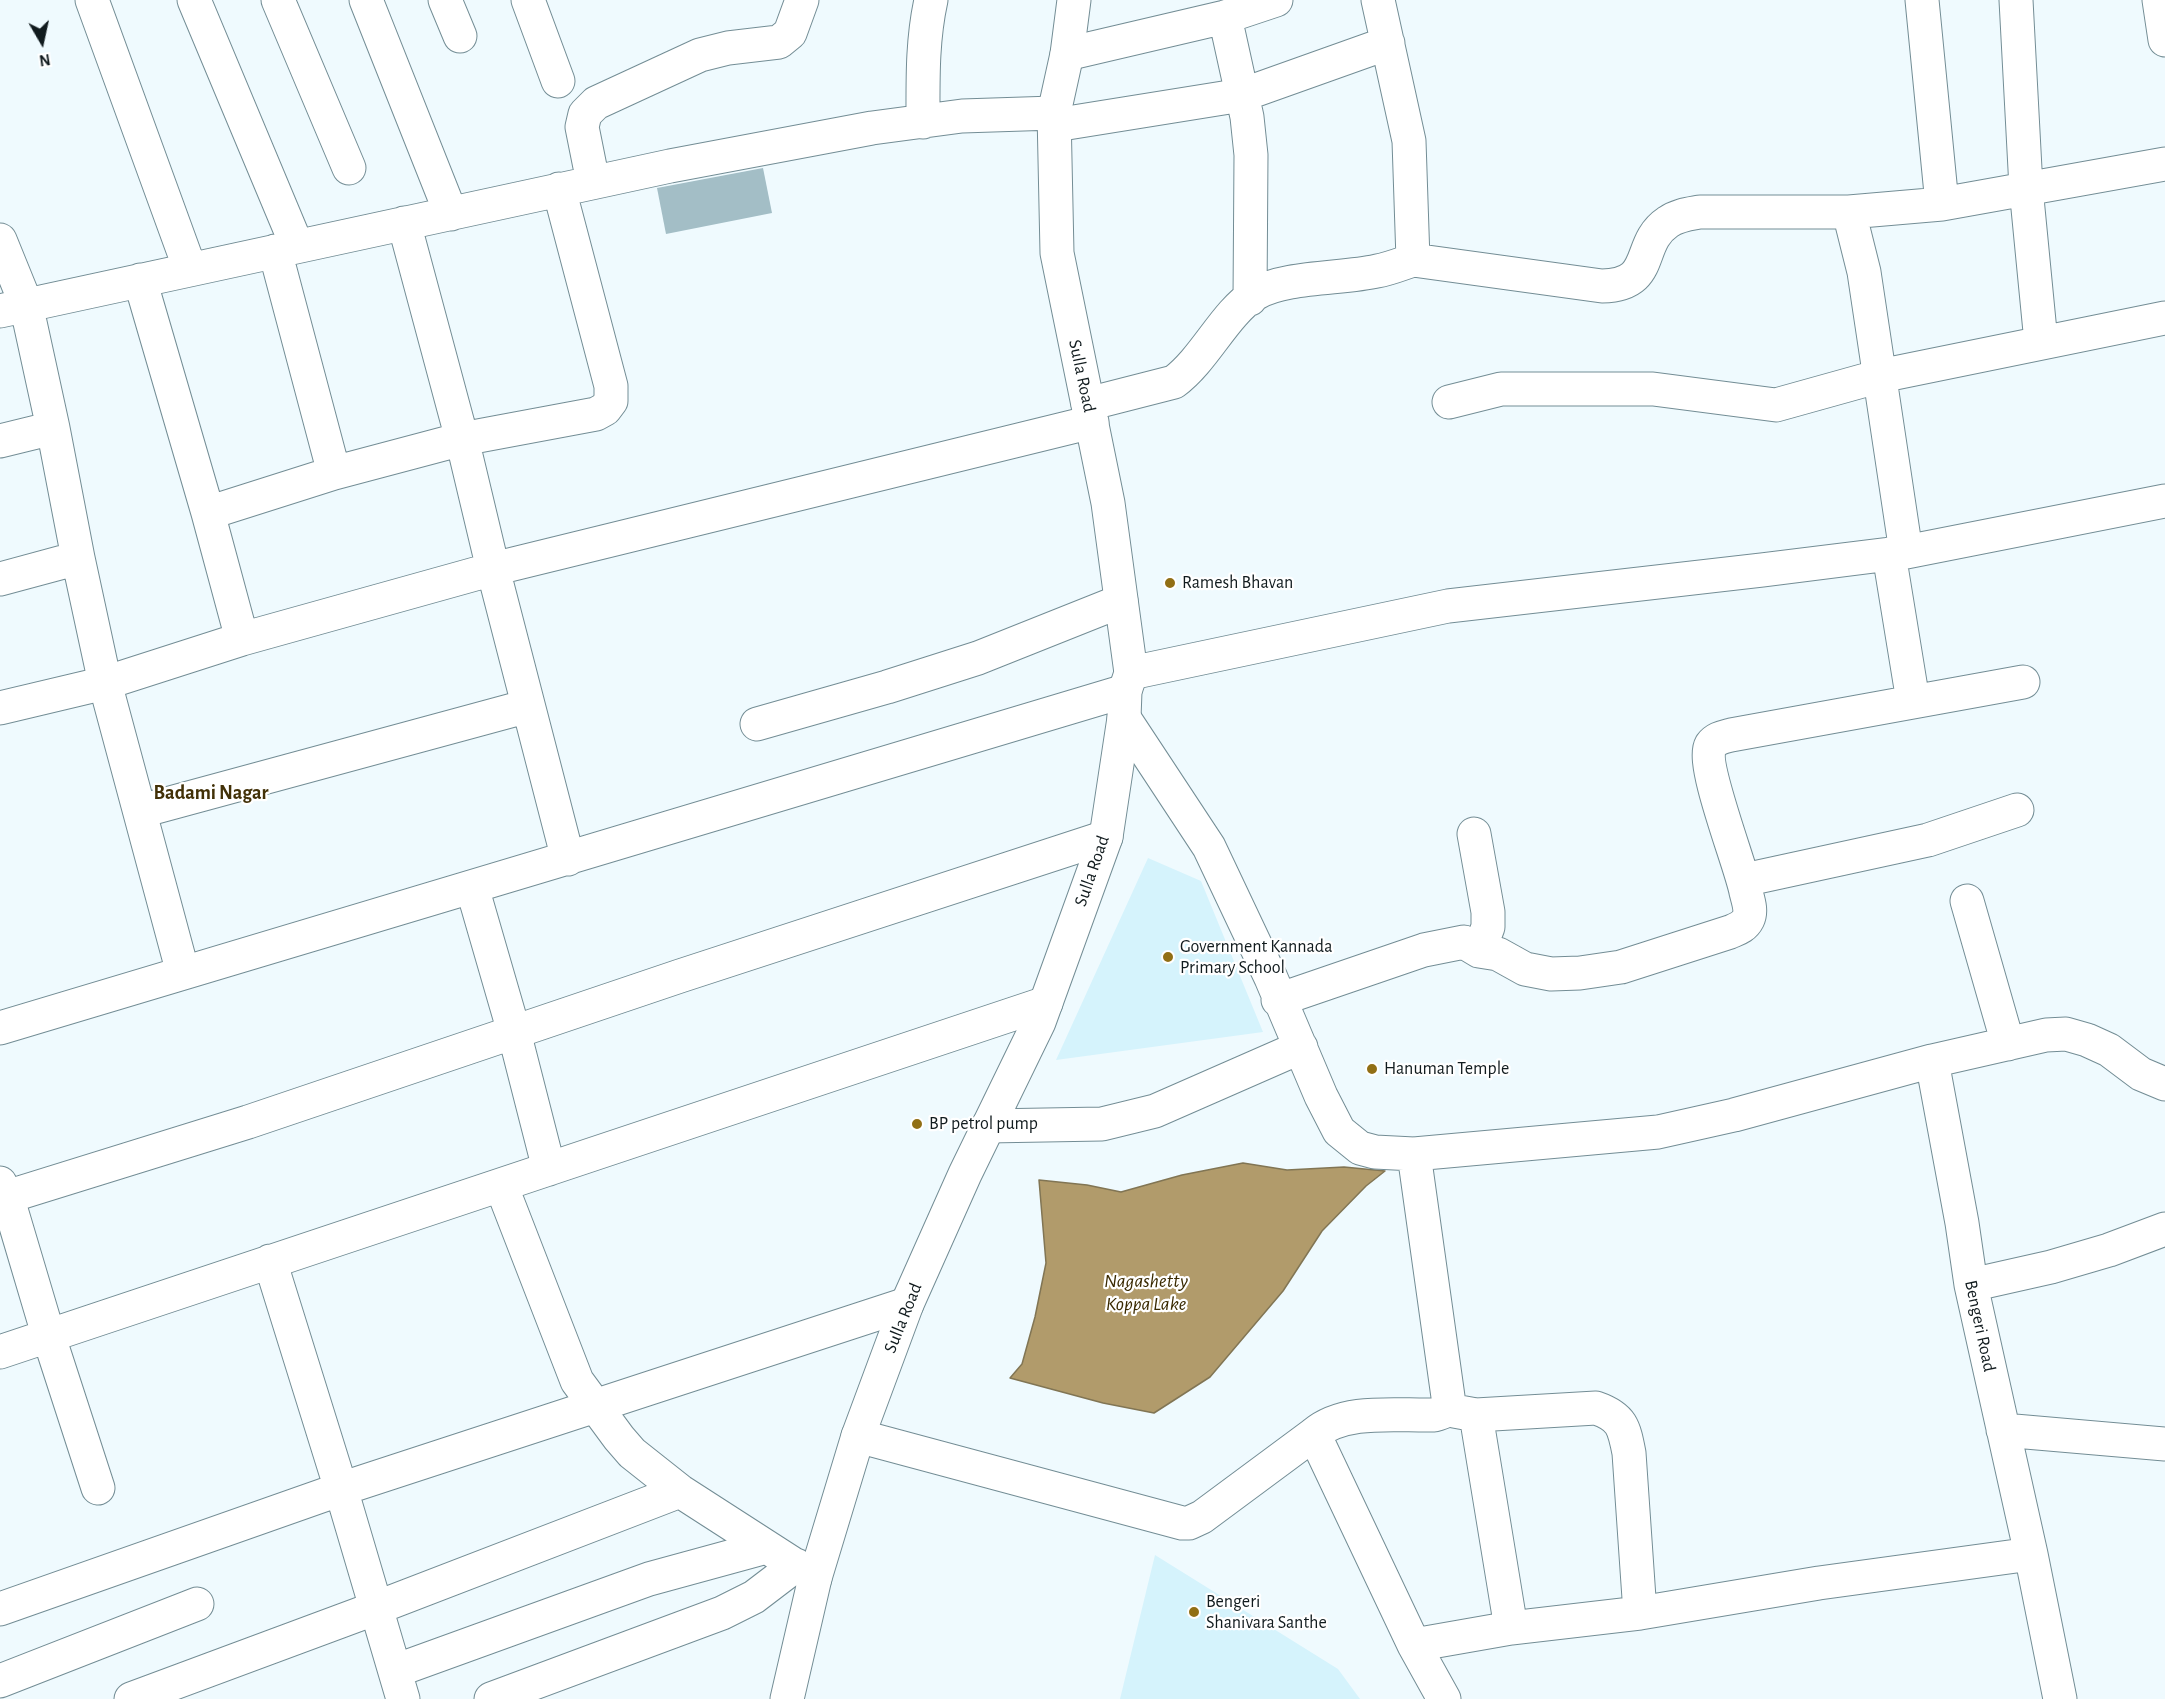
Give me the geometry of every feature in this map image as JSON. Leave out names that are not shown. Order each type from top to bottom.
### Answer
[{"type":"street","points":[[92,0],[190,269]]},
{"type":"street","points":[[194,0],[286,248],[334,473]]},
{"type":"street","points":[[278,0],[349,168]]},
{"type":"street","points":[[366,0],[451,214]]},
{"type":"street","points":[[445,0],[460,36]]},
{"type":"street","points":[[528,0],[558,81]]},
{"type":"street","points":[[593,182],[582,127],[585,114],[596,103],[700,55],[728,48],[779,42],[790,33],[802,0]]},
{"type":"street","points":[[923,122],[922,57],[931,0]]},
{"type":"street","name":"Sulla Road","points":[[787,1699],[805,1572],[907,1304],[988,1126],[1039,1022],[1106,837],[1127,694],[1121,601],[1108,503],[1057,253],[1055,119],[1074,0]]},
{"type":"street","points":[[1067,54],[1225,17],[1276,0]]},
{"type":"street","points":[[1378,0],[1410,141],[1413,260]]},
{"type":"street","points":[[1922,0],[1942,204]]},
{"type":"street","points":[[2016,0],[2026,188],[2041,342]]},
{"type":"street","points":[[2159,0],[2165,40]]},
{"type":"street","points":[[1225,17],[1247,117],[1251,155],[1250,299]]},
{"type":"street","points":[[13,308],[559,189],[872,128],[962,116],[1055,119],[1242,95],[1388,44]]},
{"type":"street","points":[[0,708],[105,683],[242,639],[493,569],[1090,413],[1174,382],[1185,374],[1239,309],[1255,294],[1272,287],[1377,271],[1413,260],[1602,286],[1619,286],[1638,272],[1653,239],[1667,222],[1681,216],[1700,212],[1849,212],[1942,204],[2165,164]]},
{"type":"street","points":[[208,513],[334,473],[462,439],[581,418],[605,409],[611,401],[611,386],[559,189]]},
{"type":"street","points":[[1849,212],[1864,272],[1880,376],[1912,701]]},
{"type":"street","points":[[404,223],[462,439],[567,859]]},
{"type":"street","points":[[0,240],[13,308],[53,429],[105,683],[183,973]]},
{"type":"street","points":[[140,280],[242,639]]},
{"type":"street","points":[[1449,402],[1501,389],[1653,389],[1776,405],[1880,376],[2165,318]]},
{"type":"street","points":[[0,441],[53,429]]},
{"type":"street","points":[[0,1028],[1127,694],[1448,606],[1897,553],[2165,501]]},
{"type":"street","points":[[0,579],[78,558]]},
{"type":"street","points":[[757,724],[978,658],[1121,601]]},
{"type":"street","points":[[1278,1000],[1424,950],[1464,942],[1479,951],[1498,954],[1525,969],[1551,974],[1580,973],[1621,967],[1730,932],[1742,926],[1749,918],[1750,908],[1744,880],[1711,775],[1708,756],[1711,746],[1718,739],[2023,682]]},
{"type":"street","points":[[1127,694],[1209,847],[1271,978],[1278,1000],[1321,1096],[1339,1131],[1360,1148],[1375,1152],[1414,1154],[1659,1132],[1734,1115],[1932,1061],[2046,1035],[2066,1034],[2087,1040],[2109,1050],[2164,1088]]},
{"type":"street","points":[[141,811],[528,706]]},
{"type":"street","points":[[1744,880],[1928,840],[2017,810]]},
{"type":"street","points":[[1474,834],[1488,912],[1488,927],[1479,951]]},
{"type":"street","points":[[98,1488],[2,1193],[248,1122],[1106,837]]},
{"type":"street","points":[[472,887],[514,1032],[549,1168]]},
{"type":"street","points":[[1968,901],[2008,1044]]},
{"type":"street","points":[[0,1352],[48,1334],[1046,1003]]},
{"type":"street","points":[[988,1126],[1102,1124],[1155,1111],[1301,1047]]},
{"type":"street","name":"Bengeri Road","points":[[1932,1061],[1971,1285],[2031,1554],[2060,1699]]},
{"type":"street","points":[[1414,1154],[1449,1398],[1461,1412],[1511,1628]]},
{"type":"street","points":[[501,1185],[577,1381],[632,1453],[680,1491],[805,1572]]},
{"type":"street","points":[[1971,1285],[2051,1267],[2109,1250],[2165,1229]]},
{"type":"street","points":[[270,1261],[399,1685],[649,1579],[766,1547]]},
{"type":"street","points":[[0,1609],[341,1489],[907,1304]]},
{"type":"street","points":[[858,1436],[1189,1523],[1202,1517],[1324,1425],[1341,1419],[1461,1412],[1596,1408],[1617,1418],[1625,1432],[1629,1453],[1640,1613]]},
{"type":"street","points":[[2003,1430],[2165,1444]]},
{"type":"street","points":[[1314,1434],[1414,1645],[1444,1699]]},
{"type":"street","points":[[131,1699],[680,1491]]},
{"type":"street","points":[[1414,1645],[1511,1628],[1640,1613],[1819,1583],[2031,1554]]},
{"type":"street","points":[[491,1699],[722,1613],[805,1572]]},
{"type":"street","points":[[0,1681],[197,1604]]},
{"type":"shaded area","name":"Government Kannada Primary School","points":[[1148,858],[1201,881],[1263,1032],[1056,1060]]},
{"type":"shaded area","name":"Bengeri Shanivara Santhe","points":[[1155,1555],[1338,1669],[1360,1699],[1120,1699]]},
{"type":"water","name":"Nagashetty Koppa Lake","points":[[1243,1163],[1287,1170],[1344,1167],[1385,1171],[1366,1186],[1322,1231],[1283,1291],[1210,1377],[1154,1413],[1103,1403],[1010,1378],[1022,1364],[1046,1263],[1039,1180],[1087,1185],[1121,1192],[1182,1175]]},
{"type":"building","points":[[763,168],[772,213],[666,234],[657,188]]},
{"type":"place","name":"Ramesh Bhavan","points":[[1170,583]]},
{"type":"place","name":"Government Kannada Primary School","points":[[1168,957]]},
{"type":"place","name":"Hanuman Temple","points":[[1372,1069]]},
{"type":"place","name":"BP petrol pump","points":[[917,1124]]},
{"type":"place","name":"Bengeri Shanivara Santhe","points":[[1194,1612]]},
{"type":"district","name":"Badami Nagar","points":[[211,793]]}]
